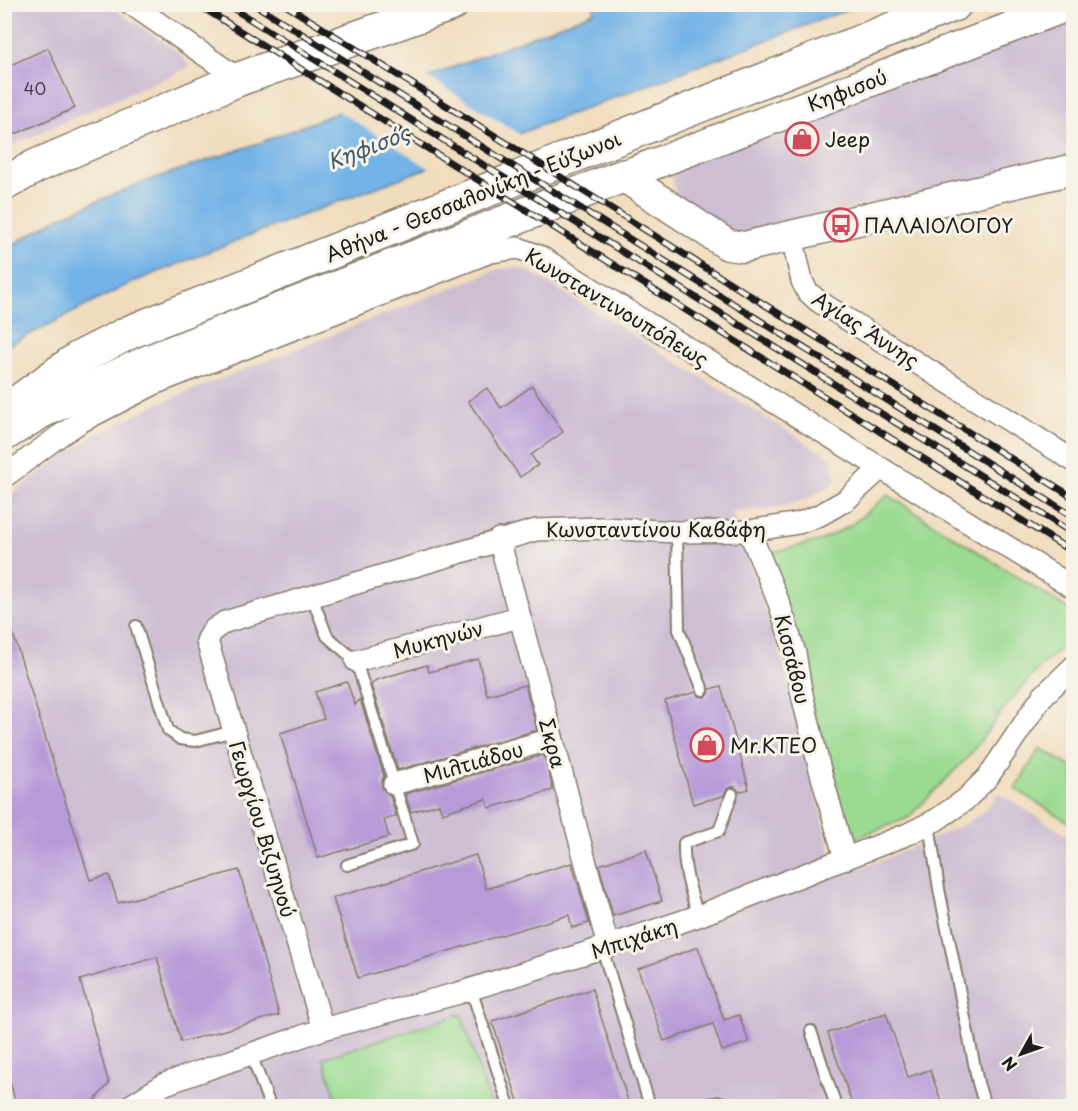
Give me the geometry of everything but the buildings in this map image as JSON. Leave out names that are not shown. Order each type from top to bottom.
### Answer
[{"type":"highway","points":[[382,28],[414,4]]},
{"type":"highway","points":[[4,184],[36,166],[239,79],[452,4]]},
{"type":"highway","name":"Αθήνα - Θεσσαλονίκη - Εύζωνοι","points":[[4,412],[76,359],[130,332],[955,4]]},
{"type":"highway","points":[[4,434],[42,411],[150,361],[623,176]]},
{"type":"street","points":[[131,4],[239,79]]},
{"type":"street","name":"Κηφισού","points":[[623,176],[1072,4]]},
{"type":"street","points":[[623,176],[728,245],[744,247],[1074,169]]},
{"type":"street","name":"Αγίας Άννης","points":[[792,237],[802,281],[807,291],[818,301],[1074,462]]},
{"type":"street","name":"Κωνσταντινουπόλεως","points":[[4,477],[82,421],[156,382],[490,252],[512,248],[527,250],[539,256],[1074,588]]},
{"type":"street","name":"Κωνσταντίνου Καβάφη","points":[[213,630],[225,622],[499,539],[536,530],[602,528],[676,532],[749,531],[799,523],[820,515],[846,500],[881,468]]},
{"type":"street","name":"Κισσάβου","points":[[749,531],[779,603],[795,653],[814,744],[845,860]]},
{"type":"street","name":"Σκρα","points":[[499,539],[605,947]]},
{"type":"street","name":"Μυκηνών","points":[[356,661],[519,617]]},
{"type":"street","name":"Γεωργίου Βιζυηνού","points":[[213,630],[207,640],[323,1029]]},
{"type":"street","name":"Μπιχάκη","points":[[130,1107],[165,1084],[323,1029],[471,989],[698,916],[908,834],[965,800],[988,777],[1042,698],[1074,666]]},
{"type":"street","name":"Μιλτιάδου","points":[[394,784],[552,740]]},
{"type":"lane","points":[[676,532],[679,630],[703,690]]},
{"type":"lane","points":[[312,597],[327,636],[356,661],[413,844],[347,865]]},
{"type":"lane","points":[[136,626],[168,730],[180,739],[195,741],[234,731]]},
{"type":"lane","points":[[698,916],[687,878],[683,857],[684,843],[719,831],[732,794]]},
{"type":"lane","points":[[928,824],[978,1083],[985,1107]]},
{"type":"lane","points":[[605,947],[650,1107]]},
{"type":"lane","points":[[471,989],[509,1107]]},
{"type":"lane","points":[[811,1031],[836,1107]]},
{"type":"lane","points":[[251,1054],[270,1107]]},
{"type":"lane","points":[[699,1107],[720,1102],[730,1107]]},
{"type":"shaded area","points":[[88,4],[114,9],[178,52],[190,67],[5,148],[5,5]]},
{"type":"shaded area","points":[[1073,15],[1073,157],[743,234],[727,234],[677,197],[672,179],[675,166]]},
{"type":"shaded area","points":[[515,267],[526,270],[550,284],[831,458],[836,481],[827,488],[788,505],[764,510],[732,511],[787,675],[836,876],[883,860],[965,824],[984,811],[999,793],[1073,839],[1073,1106],[5,1106],[5,500],[37,474],[94,436],[159,403],[499,269]]},
{"type":"green space","points":[[888,495],[1073,612],[1073,637],[1041,666],[1005,707],[970,755],[908,818],[850,840],[771,563],[775,552],[822,540],[851,525]]},
{"type":"green space","points":[[1040,748],[1073,768],[1073,825],[1015,789]]},
{"type":"green space","points":[[461,1014],[491,1106],[339,1106],[323,1058]]},
{"type":"water","name":"Κηφισός","points":[[594,5],[860,5],[258,232],[131,283],[5,347],[5,249],[60,217],[141,183],[262,142],[594,12]]},
{"type":"pier","points":[[425,75],[521,135],[431,169],[337,110]]},
{"type":"railway","points":[[197,4],[1074,553]]},
{"type":"railway","points":[[226,4],[1074,534]]},
{"type":"railway","points":[[254,4],[1074,517]]},
{"type":"railway","points":[[284,4],[1074,498]]},
{"type":"place","name":"Jeep","points":[[802,139]]},
{"type":"place","name":"ΠΑΛΑΙΟΛΟΓΟΥ","points":[[841,225]]},
{"type":"place","name":"Mr.KTEO","points":[[707,745]]}]
